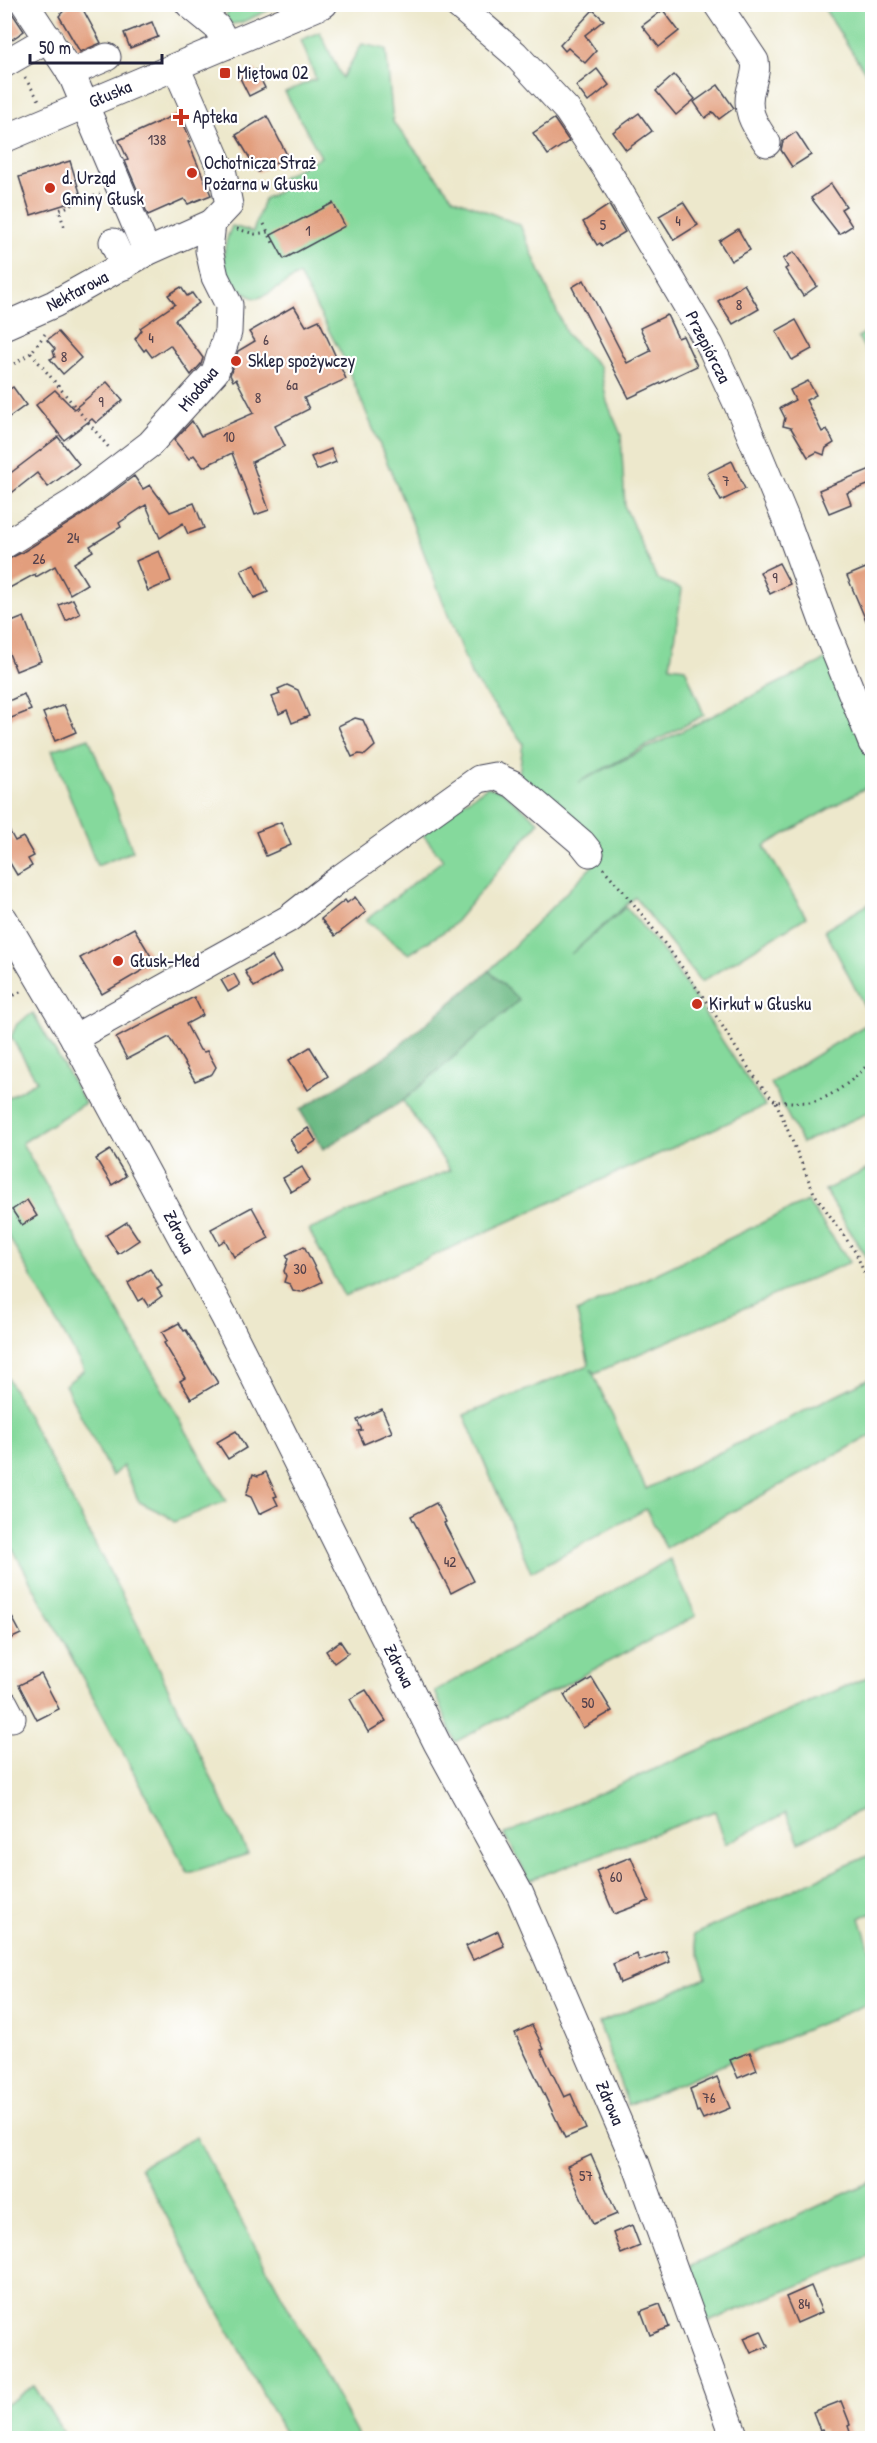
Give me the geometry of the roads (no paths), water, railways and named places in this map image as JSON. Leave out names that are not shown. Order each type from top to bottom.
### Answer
[{"type":"street","points":[[25,4],[49,38],[86,105],[147,252],[212,223],[229,205],[222,174],[176,67]]},
{"type":"street","points":[[189,4],[217,27],[227,45]]},
{"type":"street","name":"Przepiórcza","points":[[457,4],[516,54],[567,110],[607,170],[710,345],[786,520],[825,627],[873,743]]},
{"type":"street","points":[[717,4],[755,61],[757,69],[747,106],[751,118],[767,143]]},
{"type":"street","name":"Głuska","points":[[4,139],[317,8]]},
{"type":"street","points":[[9,61],[49,38]]},
{"type":"street","points":[[70,73],[107,57]]},
{"type":"street","name":"Miodowa","points":[[4,544],[74,502],[150,444],[215,372],[228,332],[229,305],[215,277],[209,250],[212,223]]},
{"type":"street","name":"Nektarowa","points":[[4,326],[54,304],[118,254],[147,252]]},
{"type":"street","points":[[74,1038],[288,919],[339,879],[479,779],[495,776],[513,784],[582,843],[590,853]]},
{"type":"street","name":"Zdrowa","points":[[4,920],[74,1038],[224,1316],[437,1743],[520,1894],[635,2162],[735,2439]]},
{"type":"place","name":"Miętowa 02","points":[[225,73]]},
{"type":"place","name":"Apteka","points":[[181,117]]},
{"type":"place","name":"Ochotnicza Straż Pożarna w Głusku","points":[[192,173]]},
{"type":"place","name":"d. Urząd Gminy Głusk","points":[[50,188]]},
{"type":"place","name":"Sklep spożywczy","points":[[236,361]]},
{"type":"place","name":"Głusk-Med","points":[[118,961]]},
{"type":"place","name":"Kirkut w Głusku","points":[[697,1004]]}]
